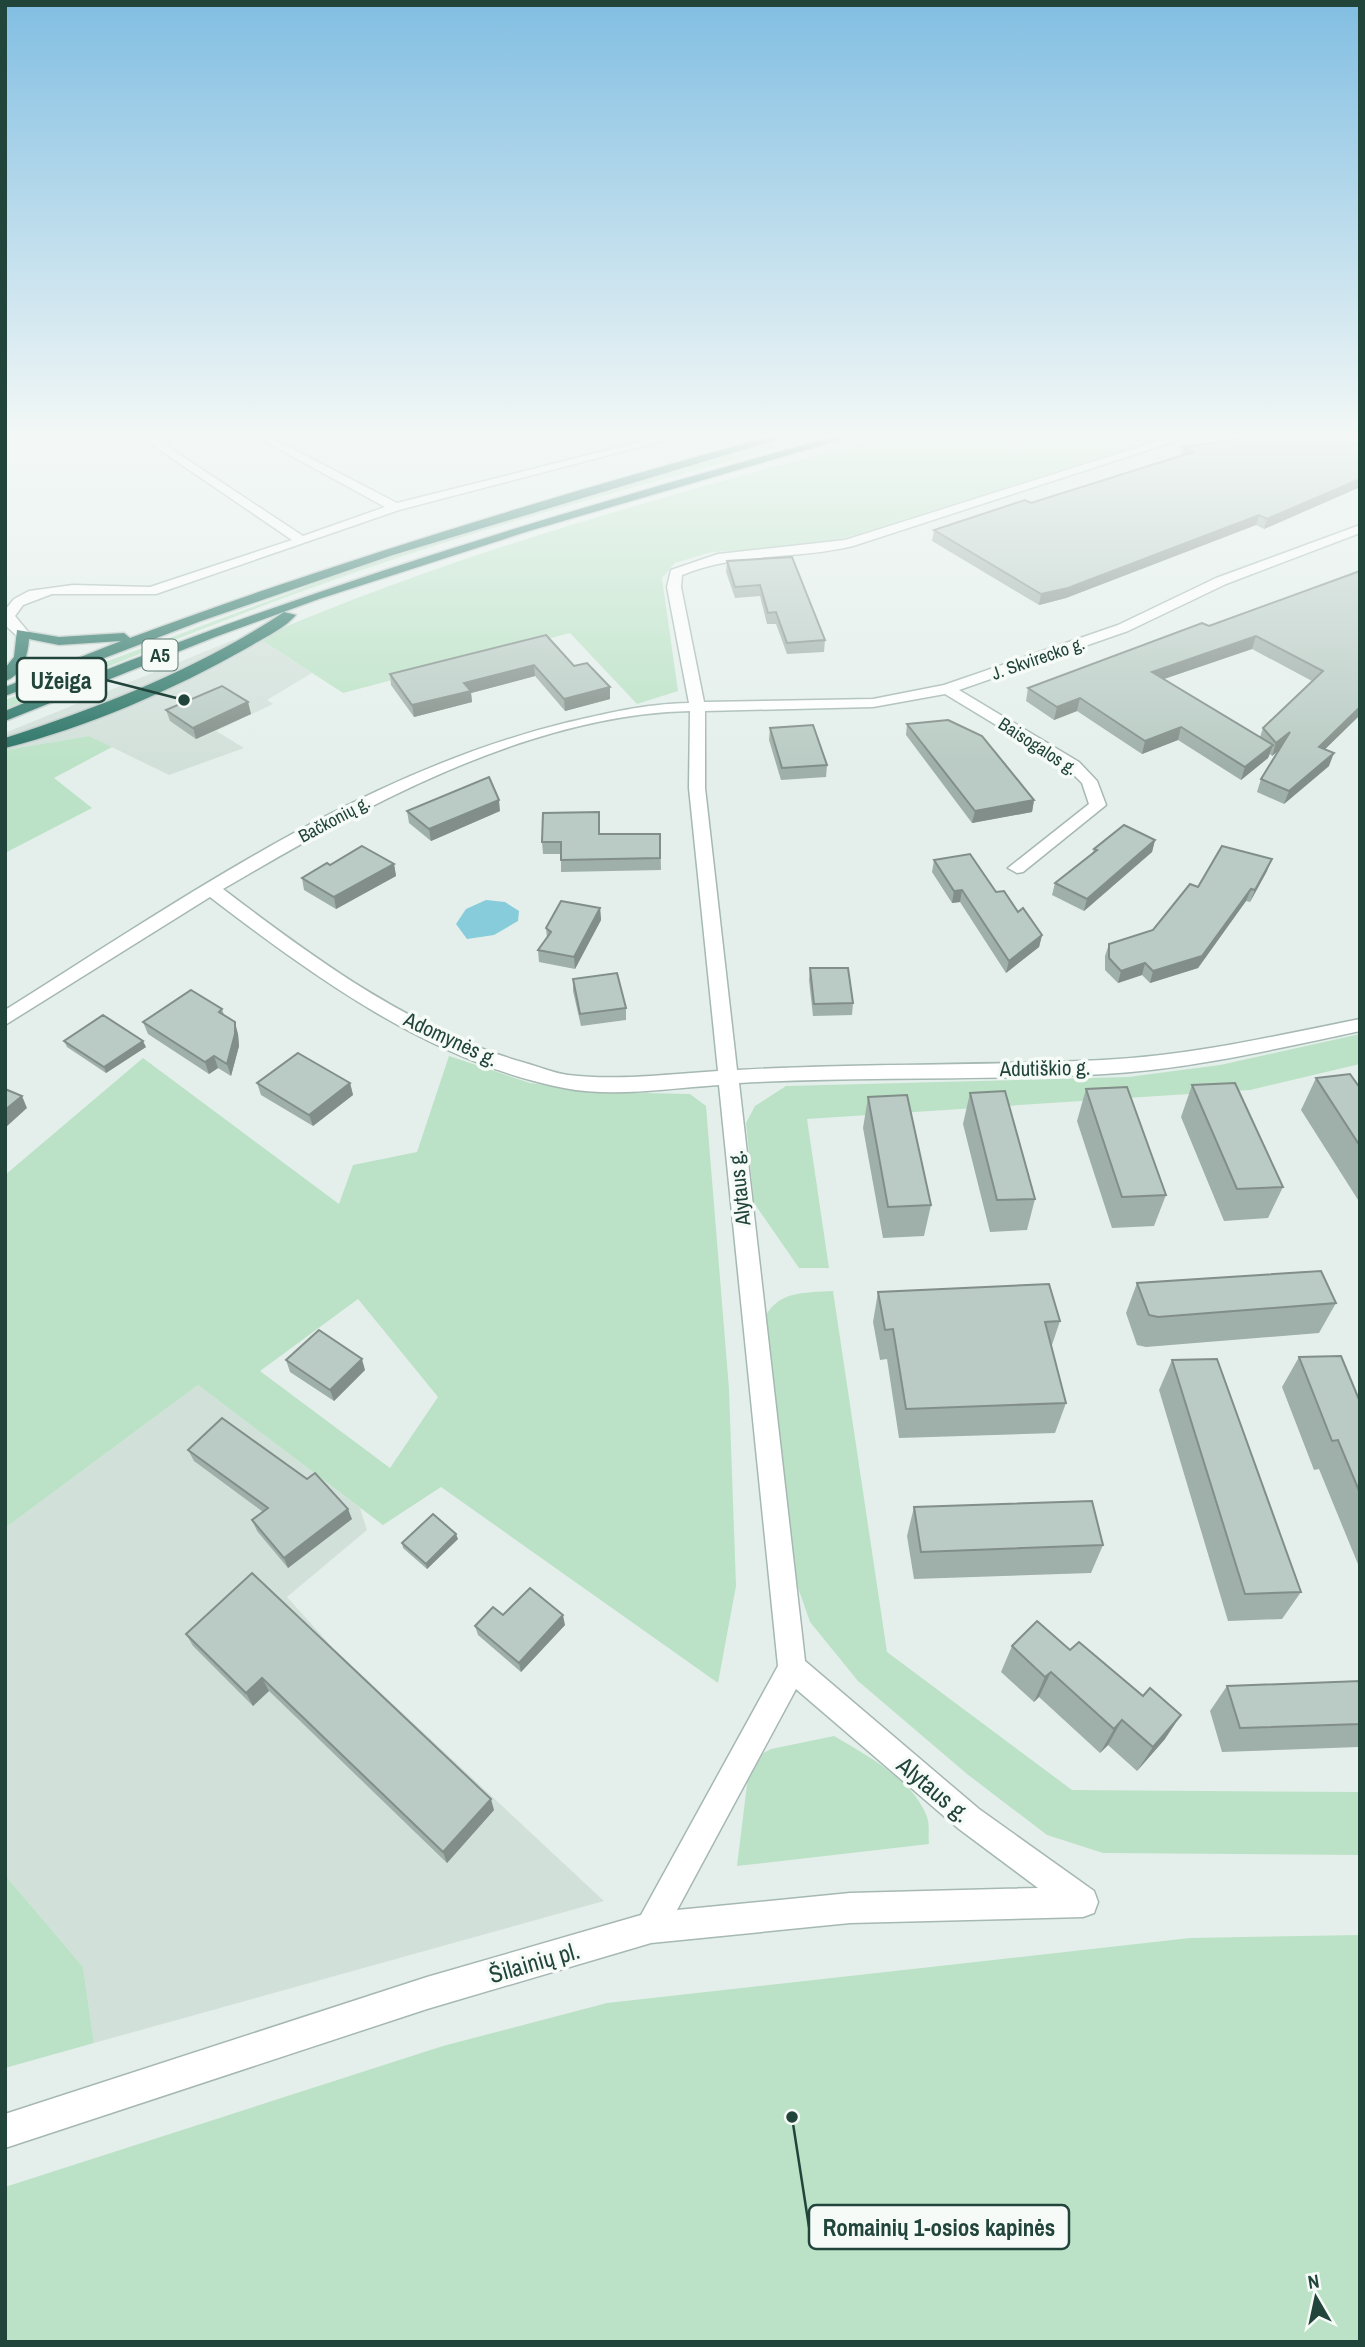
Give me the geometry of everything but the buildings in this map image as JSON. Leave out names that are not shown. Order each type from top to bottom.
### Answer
[{"type":"highway","name":"A5","points":[[5,692],[153,634],[402,547]]},
{"type":"highway","name":"A5","points":[[5,718],[315,597],[467,547]]},
{"type":"highway","points":[[5,743],[60,726],[227,655],[315,597]]},
{"type":"highway","points":[[5,677],[21,659],[22,633],[59,640],[153,634]]},
{"type":"street","points":[[22,633],[12,625],[8,616],[12,606],[25,598],[66,589],[132,594],[150,591],[285,547]]},
{"type":"street","name":"Alytaus g.","points":[[822,547],[701,560],[676,573],[674,587],[698,708],[697,788],[792,1668],[969,1819],[1083,1902]]},
{"type":"street","name":"J. Skvirecko g.","points":[[698,708],[873,703],[947,689],[1123,628],[1221,580],[1312,547]]},
{"type":"street","name":"Baisogalos g.","points":[[947,689],[1073,765],[1089,781],[1098,805],[1017,868]]},
{"type":"street","name":"Bačkonių g.","points":[[5,1019],[211,889],[340,814],[442,768],[524,738],[646,708],[698,708]]},
{"type":"street","name":"Adomynės g.","points":[[211,889],[300,957],[373,1002],[435,1037],[495,1061],[566,1082],[612,1084],[727,1078]]},
{"type":"street","name":"Adutiškio g.","points":[[727,1078],[833,1071],[1104,1068],[1198,1058],[1360,1025]]},
{"type":"street","points":[[651,1928],[792,1668]]},
{"type":"street","name":"Šilainių pl.","points":[[5,2131],[427,1993],[651,1928],[850,1908],[1083,1902]]},
{"type":"shaded area","points":[[233,640],[263,641],[312,673],[267,700],[273,704],[216,731],[244,748],[169,775],[89,736],[5,750],[5,733]]},
{"type":"shaded area","points":[[198,1385],[360,1508],[367,1530],[287,1597],[333,1648],[604,1901],[94,2043],[83,1967],[5,1875],[5,1528]]},
{"type":"green space","points":[[420,547],[432,547],[229,619],[5,709],[5,700],[364,565]]},
{"type":"green space","points":[[800,547],[712,552],[675,563],[662,578],[678,691],[637,704],[570,633],[343,693],[263,641],[273,632],[347,602],[498,548]]},
{"type":"green space","points":[[89,736],[112,747],[54,778],[92,808],[5,853],[5,750]]},
{"type":"green space","points":[[1360,1034],[1360,1064],[1250,1090],[807,1119],[829,1268],[799,1268],[754,1203],[746,1123],[755,1106],[786,1086],[1128,1077],[1220,1065]]},
{"type":"green space","points":[[449,1056],[530,1083],[598,1092],[690,1094],[706,1106],[729,1389],[736,1586],[718,1683],[441,1487],[383,1525],[198,1385],[5,1528],[5,1175],[143,1058],[339,1204],[353,1165],[417,1152]],"holes":[[[358,1299],[438,1397],[390,1468],[260,1371]]]},
{"type":"green space","points":[[833,1291],[887,1652],[1072,1790],[1360,1792],[1360,1855],[1103,1853],[1047,1835],[967,1774],[858,1681],[810,1622],[795,1579],[766,1315],[779,1301],[795,1294]]},
{"type":"green space","points":[[834,1736],[888,1770],[911,1791],[927,1817],[929,1844],[737,1866],[750,1760],[771,1749]]},
{"type":"green space","points":[[5,1875],[83,1967],[94,2043],[5,2068]]},
{"type":"green space","points":[[1360,1935],[1360,2342],[5,2342],[5,2187],[443,2046],[607,2003],[1190,1938]]},
{"type":"water","points":[[486,900],[505,902],[519,911],[518,921],[494,935],[467,939],[456,924],[466,909]]},
{"type":"place","name":"Užeiga","points":[[184,700]]},
{"type":"place","name":"Romainių 1-osios kapinės","points":[[792,2117]]}]
